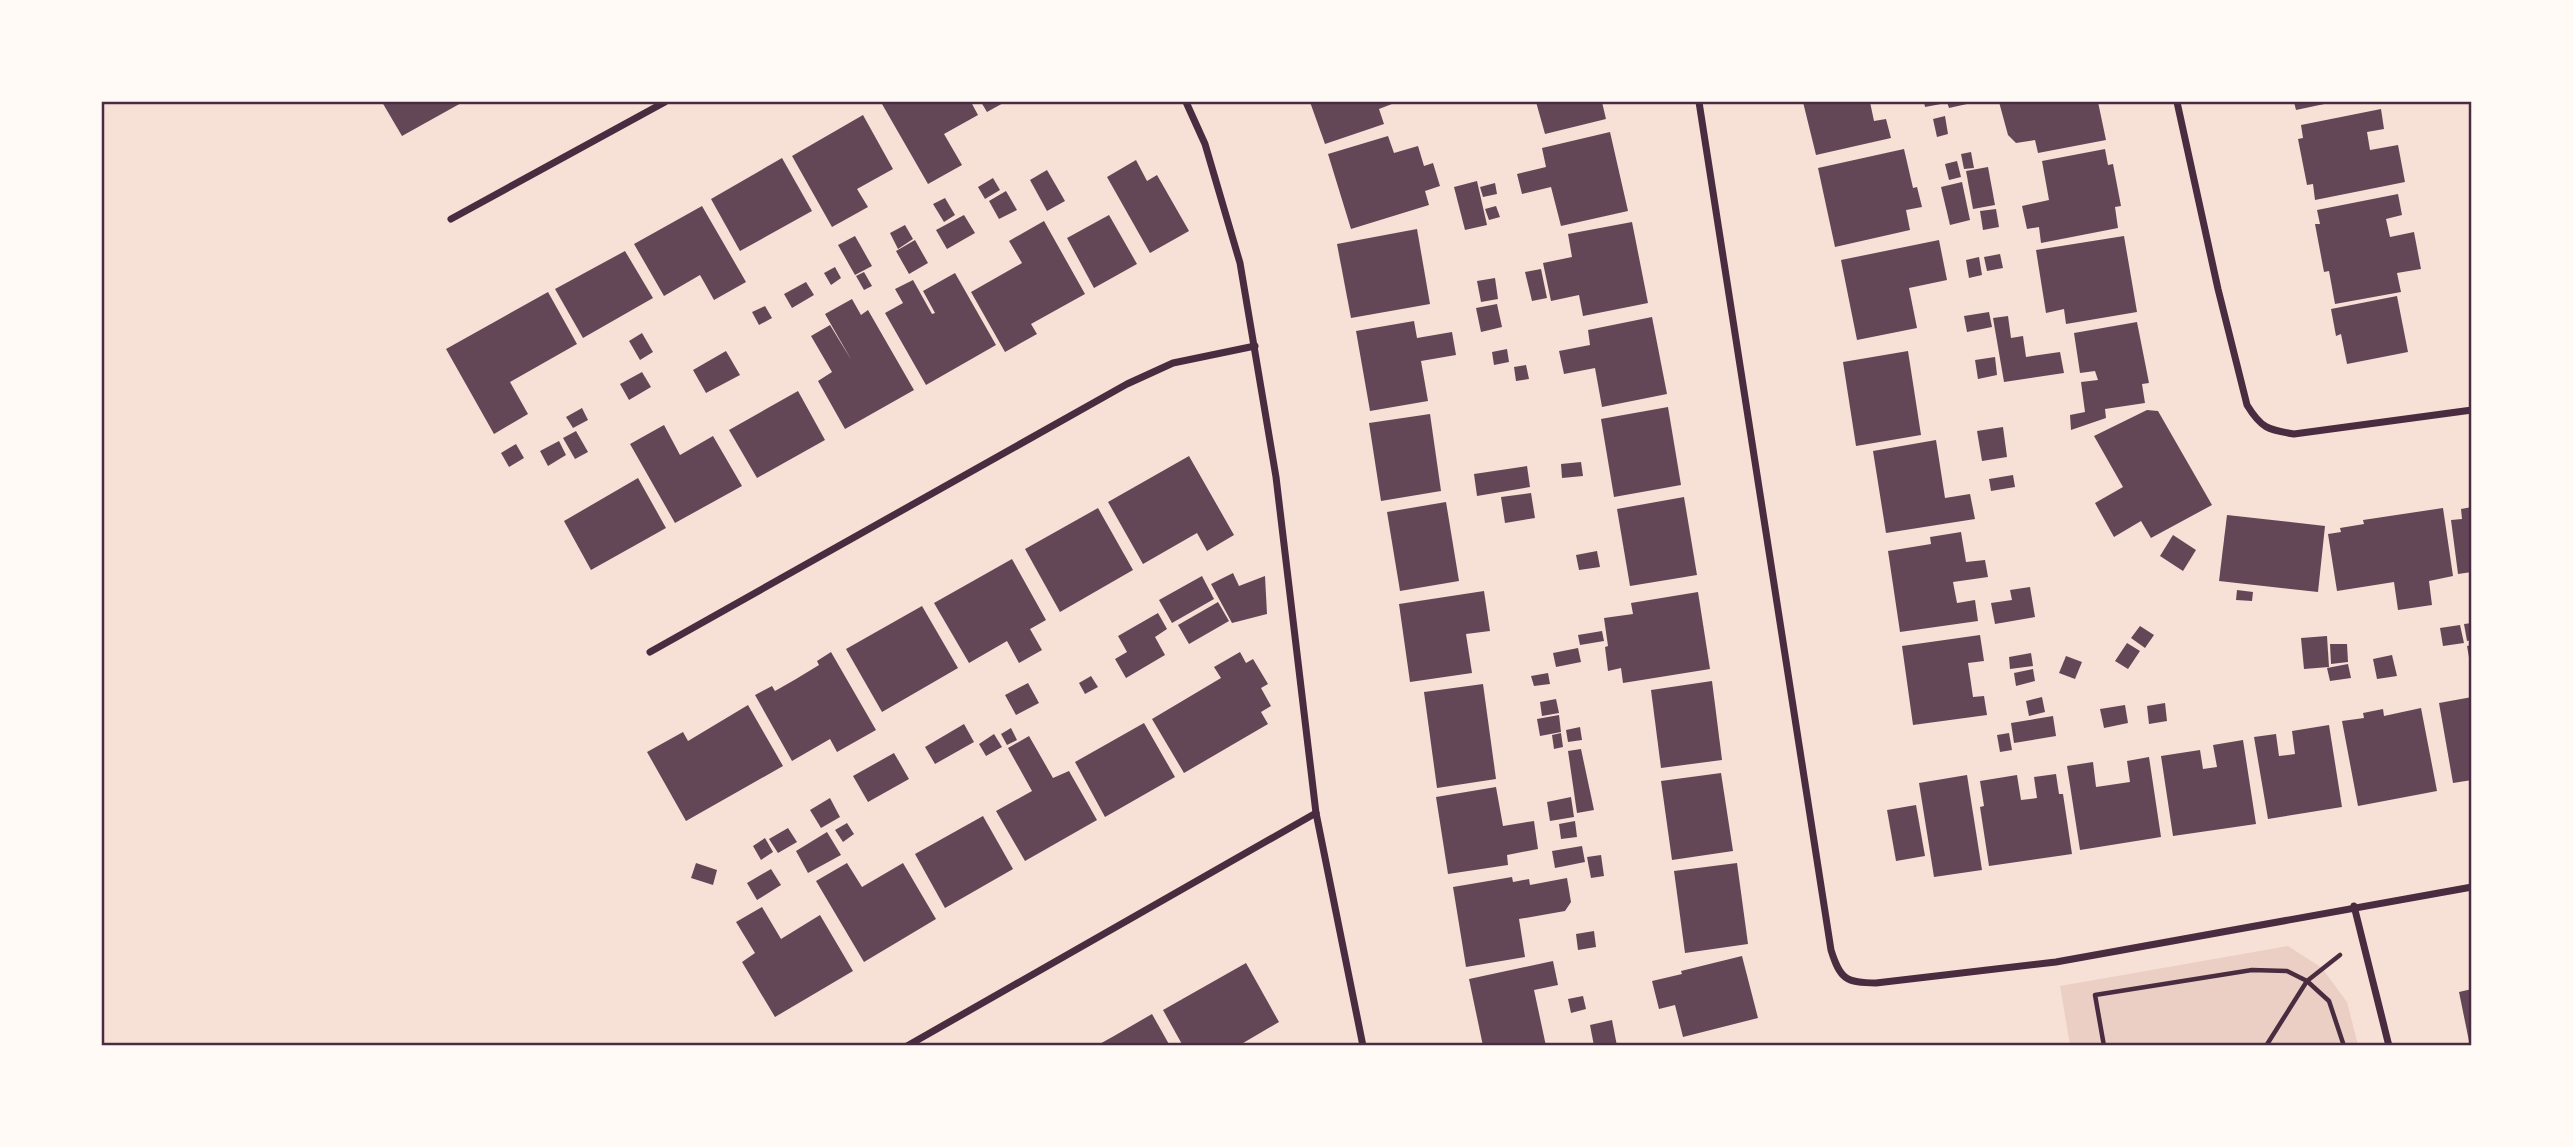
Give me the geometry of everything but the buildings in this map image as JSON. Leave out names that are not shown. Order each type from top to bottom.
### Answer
[{"type":"street","points":[[451,219],[665,102]]},
{"type":"street","points":[[1186,102],[1205,145],[1240,263],[1276,477],[1316,813],[1363,1045]]},
{"type":"street","points":[[1699,102],[1831,950],[1836,966],[1844,978],[1857,983],[1876,983],[2056,962],[2354,906],[2472,887]]},
{"type":"street","points":[[2177,102],[2247,405],[2257,421],[2271,431],[2294,434],[2472,410]]},
{"type":"street","points":[[650,652],[1127,384],[1173,363],[1255,346]]},
{"type":"street","points":[[907,1045],[1316,813]]},
{"type":"street","points":[[2354,906],[2389,1045]]},
{"type":"path","points":[[2266,1045],[2307,981],[2361,939]]},
{"type":"path","points":[[2104,1045],[2095,995],[2252,970],[2287,971],[2307,981],[2329,1001],[2343,1045]]},
{"type":"shaded area","points":[[2288,946],[2322,968],[2347,1002],[2358,1045],[2070,1045],[2060,986]]}]
